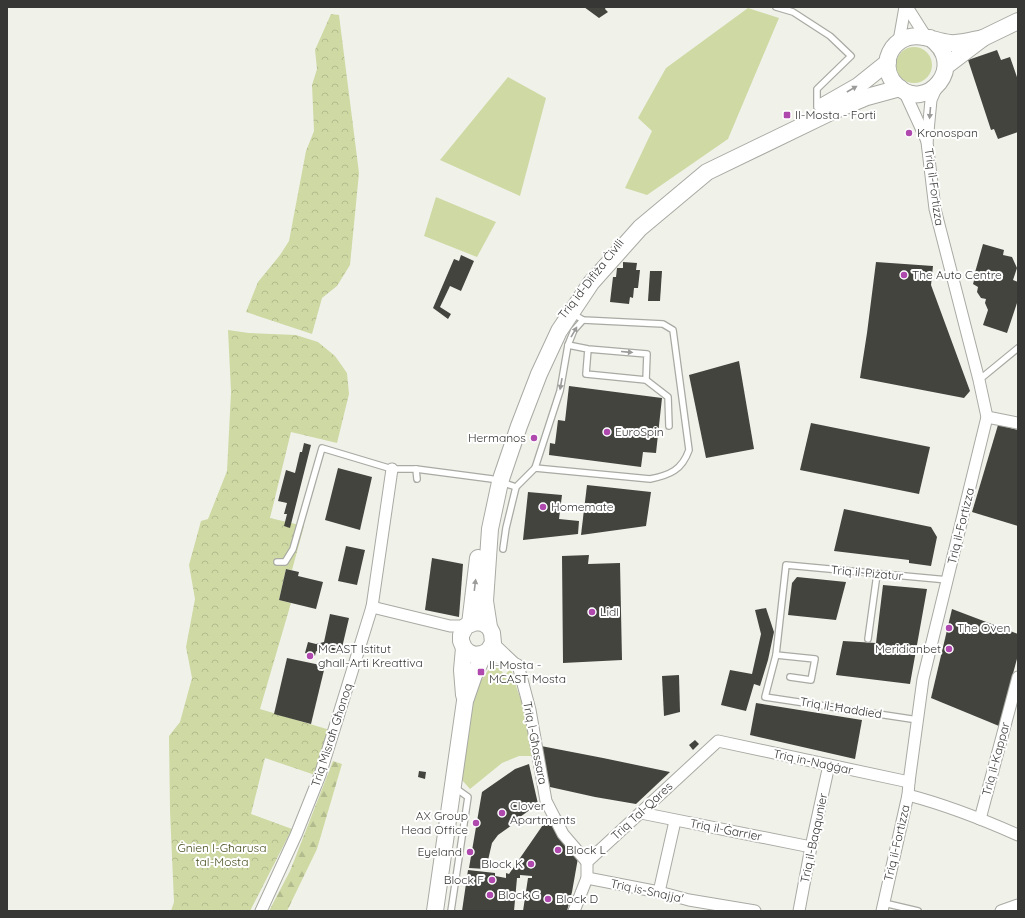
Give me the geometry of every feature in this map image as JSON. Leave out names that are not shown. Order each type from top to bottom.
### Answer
[{"type":"main road","points":[[946,66],[983,38],[1018,21]]},
{"type":"main road","points":[[899,42],[907,37],[916,35],[950,43],[983,38]]},
{"type":"main road","points":[[928,37],[937,43],[942,49],[945,57],[946,66],[942,79],[938,85]]},
{"type":"main road","name":"Triq id-Difiża Ċivili","points":[[465,701],[462,670],[462,635],[468,625],[477,562],[496,481],[515,411],[532,369],[553,328],[604,259],[636,225],[701,168],[817,110],[858,86],[888,62],[889,54],[893,47],[899,42]]},
{"type":"main road","points":[[888,62],[890,77],[902,90]]},
{"type":"main road","name":"Triq id-Difiża Ċivili","points":[[435,911],[465,701],[474,675],[488,650],[492,633],[489,627],[485,601],[498,529],[496,481],[539,374],[559,331],[577,316],[591,283],[640,228],[707,172],[829,113],[867,97],[902,90],[917,94],[925,93],[938,85]]},
{"type":"main road","points":[[468,625],[476,622],[483,623],[489,627]]},
{"type":"main road","points":[[462,645],[468,652],[475,655],[488,650]]},
{"type":"street","points":[[906,7],[928,37]]},
{"type":"street","points":[[899,42],[906,7]]},
{"type":"street","name":"Triq il-Fortizza","points":[[883,907],[908,795],[923,679],[987,417],[935,208],[927,142],[931,100],[938,85]]},
{"type":"street","name":"Triq il-Fortizza","points":[[902,90],[927,142]]},
{"type":"street","points":[[987,417],[1018,423]]},
{"type":"street","name":"Triq Misraħ Għonoq","points":[[261,911],[320,775],[372,607],[392,469]]},
{"type":"street","points":[[372,607],[450,626],[468,625]]},
{"type":"street","points":[[450,626],[462,645]]},
{"type":"street","name":"Triq l-Għassara","points":[[488,650],[493,657],[516,664],[530,710],[546,801],[563,834],[587,862]]},
{"type":"street","name":"Triq il-Kappar","points":[[980,818],[1018,677]]},
{"type":"street","name":"Triq Tal-Qares","points":[[587,862],[718,741]]},
{"type":"street","name":"Triq in-Naġġar","points":[[718,741],[909,782]]},
{"type":"street","name":"Triq il-Baqqunier","points":[[799,911],[829,765]]},
{"type":"street","points":[[908,795],[926,799],[980,818],[1018,835]]},
{"type":"street","name":"Triq il-Ġarrier","points":[[641,813],[811,847]]},
{"type":"street","points":[[659,892],[675,821]]},
{"type":"street","points":[[574,911],[587,878],[587,862]]},
{"type":"street","name":"Triq is-Snajja'","points":[[587,878],[659,892],[689,900],[755,911]]},
{"type":"street","points":[[686,911],[689,900]]},
{"type":"street","points":[[1000,911],[1018,905]]},
{"type":"lane","points":[[776,7],[793,12],[830,36],[851,56],[817,89],[817,110]]},
{"type":"lane","points":[[503,549],[498,529],[516,487],[535,468],[560,391],[568,345],[574,330],[577,316],[663,324],[673,330],[689,450],[685,461],[675,471],[664,476],[650,479],[535,468]]},
{"type":"lane","points":[[568,345],[588,349],[647,354],[646,380]]},
{"type":"lane","points":[[979,380],[1018,348]]},
{"type":"lane","points":[[588,349],[586,374],[646,380],[668,397],[669,426]]},
{"type":"lane","points":[[278,562],[285,562],[293,549],[322,448],[392,469],[416,469],[496,481],[516,487]]},
{"type":"lane","points":[[416,469],[417,479]]},
{"type":"lane","name":"Triq il-Piżatur","points":[[776,655],[786,565],[948,580]]},
{"type":"lane","points":[[868,639],[877,574]]},
{"type":"lane","points":[[776,655],[815,659],[811,680],[790,677]]},
{"type":"lane","name":"Triq il-Ħaddied","points":[[776,655],[765,697],[918,720]]},
{"type":"lane","points":[[451,911],[468,797],[452,785]]},
{"type":"lane","points":[[883,907],[918,911]]},
{"type":"green space","points":[[748,8],[779,18],[728,139],[647,195],[625,188],[652,131],[638,118],[666,68]]},
{"type":"green space","points":[[331,14],[339,15],[359,173],[350,265],[337,286],[322,298],[312,334],[246,312],[258,282],[280,255],[289,241],[306,151],[314,131],[312,85],[317,69],[315,50]]},
{"type":"green space","points":[[914,47],[927,52],[932,65],[927,78],[914,83],[901,78],[896,65],[901,52]]},
{"type":"green space","points":[[508,77],[546,98],[520,196],[440,160]]},
{"type":"green space","points":[[436,197],[496,222],[477,257],[424,236]]},
{"type":"green space","name":"Ġnien l-Għarusa tal-Mosta","points":[[228,330],[249,333],[296,335],[318,342],[335,356],[347,373],[349,394],[337,443],[291,432],[270,518],[304,526],[292,570],[286,569],[279,600],[291,603],[260,709],[330,730],[315,775],[265,758],[251,814],[292,829],[250,911],[171,911],[174,902],[170,811],[169,736],[180,722],[192,678],[186,647],[195,599],[189,565],[201,521],[208,519],[227,471],[231,392]]},
{"type":"green space","points":[[496,667],[500,668],[504,675],[510,670],[512,672],[526,713],[532,756],[519,756],[502,763],[470,789],[462,780],[473,692],[489,669]]},
{"type":"green space","points":[[333,761],[342,764],[317,849],[287,911],[269,911],[290,871]]},
{"type":"building","points":[[584,7],[606,7],[605,9],[608,12],[599,18]]},
{"type":"building","points":[[997,50],[1001,60],[1010,57],[1018,80],[1018,132],[998,139],[994,129],[991,130],[968,60]]},
{"type":"building","points":[[983,244],[1004,250],[1003,255],[1012,257],[1017,268],[1013,280],[1018,282],[1018,300],[1007,333],[983,325],[988,310],[985,303],[986,299],[981,298],[977,292],[978,287],[973,284]]},
{"type":"building","points":[[461,255],[474,261],[461,291],[450,286],[440,307],[451,314],[448,319],[433,308],[454,259],[459,261]]},
{"type":"building","points":[[623,262],[637,263],[636,270],[640,270],[638,288],[634,288],[633,298],[630,297],[629,304],[610,302],[613,277],[616,277],[617,268],[623,268]]},
{"type":"building","points":[[876,262],[933,266],[931,285],[970,391],[964,398],[860,378]]},
{"type":"building","points":[[650,271],[662,271],[660,301],[648,301]]},
{"type":"building","points":[[739,361],[754,449],[706,458],[689,375]]},
{"type":"building","name":"EuroSpin","points":[[569,386],[662,398],[656,453],[643,452],[641,467],[549,455],[550,443],[555,444],[558,420],[565,421]]},
{"type":"building","points":[[811,423],[930,447],[919,494],[800,470]]},
{"type":"building","points":[[998,425],[1018,430],[1018,526],[972,512]]},
{"type":"building","points":[[304,443],[311,445],[290,528],[284,526],[287,514],[284,514],[287,503],[278,501],[286,470],[295,473],[300,452],[302,452]]},
{"type":"building","points":[[338,468],[372,477],[360,530],[325,520]]},
{"type":"building","points":[[587,485],[651,492],[646,526],[581,535]]},
{"type":"building","name":"Homemate","points":[[528,492],[562,495],[559,519],[579,521],[578,534],[523,540]]},
{"type":"building","points":[[844,509],[931,527],[937,537],[931,566],[909,563],[909,560],[834,551]]},
{"type":"building","points":[[346,546],[365,550],[357,585],[338,581]]},
{"type":"building","name":"Lidl","points":[[589,555],[588,564],[620,563],[622,660],[563,663],[562,556]]},
{"type":"building","points":[[432,558],[463,564],[459,617],[425,610]]},
{"type":"building","points":[[286,569],[299,572],[298,576],[323,582],[316,609],[279,600]]},
{"type":"building","points":[[797,577],[846,582],[836,620],[788,615],[792,583]]},
{"type":"building","points":[[883,585],[927,589],[910,684],[836,675],[843,641],[876,643]]},
{"type":"building","points":[[766,608],[774,632],[768,660],[760,686],[754,684],[746,711],[721,705],[730,670],[752,674],[761,634],[755,610]]},
{"type":"building","points":[[952,609],[1018,634],[1018,655],[999,726],[931,698]]},
{"type":"building","points":[[330,614],[349,618],[341,652],[322,648],[321,653],[316,651],[315,656],[305,653],[308,642],[316,644],[324,642]]},
{"type":"building","points":[[287,658],[325,666],[311,724],[274,714]]},
{"type":"building","points":[[679,675],[680,712],[664,716],[662,676]]},
{"type":"building","points":[[756,703],[862,720],[855,759],[750,735]]},
{"type":"building","points":[[695,740],[699,744],[693,750],[689,745]]},
{"type":"building","points":[[541,746],[670,772],[636,804],[595,797],[550,787]]},
{"type":"building","name":"Clover Apartments","points":[[529,764],[538,804],[498,835],[492,843],[486,869],[469,868],[482,792],[515,769]]},
{"type":"building","points":[[419,771],[426,772],[425,779],[418,777]]},
{"type":"building","points":[[547,819],[550,819],[578,858],[567,911],[523,911],[528,878],[532,878],[532,876],[520,875],[520,878],[517,878],[514,911],[462,911],[468,870],[495,873],[495,876],[506,878],[506,873],[509,874]]},
{"type":"place","name":"Il-Mosta - Forti","points":[[787,115]]},
{"type":"place","name":"Kronospan","points":[[909,133]]},
{"type":"place","name":"The Auto Centre","points":[[904,275]]},
{"type":"place","name":"EuroSpin","points":[[607,432]]},
{"type":"place","name":"Hermanos","points":[[534,438]]},
{"type":"place","name":"Homemate","points":[[543,507]]},
{"type":"place","name":"Lidl","points":[[592,612]]},
{"type":"place","name":"The Oven","points":[[949,628]]},
{"type":"place","name":"Meridianbet","points":[[949,649]]},
{"type":"place","name":"MCAST Istitut għall-Arti Kreattiva","points":[[310,656]]},
{"type":"place","name":"Il-Mosta - MCAST Mosta","points":[[481,672]]},
{"type":"place","name":"Clover Apartments","points":[[502,813]]},
{"type":"place","name":"AX Group Head Office","points":[[476,823]]},
{"type":"place","name":"Block L","points":[[558,850]]},
{"type":"place","name":"Eyeland","points":[[470,852]]},
{"type":"place","name":"Block K","points":[[531,864]]},
{"type":"place","name":"Block F","points":[[492,880]]},
{"type":"place","name":"Block G","points":[[490,895]]},
{"type":"place","name":"Block D","points":[[548,899]]}]
